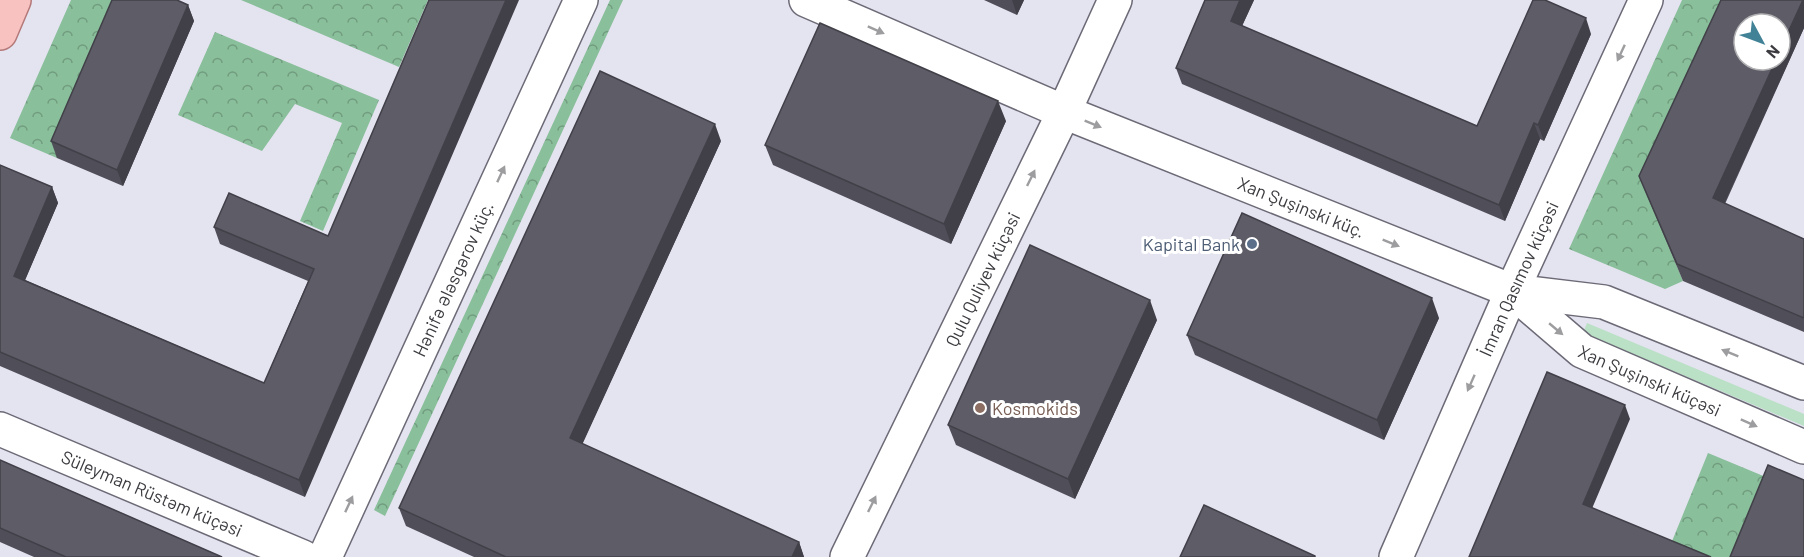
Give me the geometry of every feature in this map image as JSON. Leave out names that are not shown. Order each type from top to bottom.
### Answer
[{"type":"main road","points":[[0,33],[14,0]]},
{"type":"street","name":"Hənifə Ələsgərov küç.","points":[[325,557],[581,0]]},
{"type":"street","name":"Xan Şuşinski küç.","points":[[806,0],[1064,112],[1512,291],[1604,302],[1804,383]]},
{"type":"street","name":"Qulu Quliyev küçəsi","points":[[847,557],[1064,112],[1115,0]]},
{"type":"street","name":"İmran Qasımov küçəsi","points":[[1396,557],[1512,291],[1646,0]]},
{"type":"street","name":"Xan Şuşinski küçəsi","points":[[1512,291],[1582,351],[1804,447]]},
{"type":"street","name":"Süleyman Rüstəm küçəsi","points":[[0,429],[303,557]]},
{"type":"green space","points":[[71,0],[125,0],[57,158],[10,138]]},
{"type":"green space","points":[[241,0],[428,0],[399,67]]},
{"type":"green space","points":[[610,0],[623,0],[385,516],[374,510]]},
{"type":"green space","points":[[1682,0],[1735,0],[1646,192],[1683,281],[1665,289],[1569,249]]},
{"type":"green space","points":[[215,32],[379,100],[323,231],[300,221],[342,123],[295,104],[262,151],[178,115]]},
{"type":"green space","points":[[1587,323],[1804,414],[1804,426],[1583,333]]},
{"type":"green space","points":[[1708,453],[1773,480],[1759,557],[1681,557],[1668,551]]},
{"type":"building","points":[[112,0],[177,0],[188,5],[117,170],[51,141]]},
{"type":"building","points":[[429,0],[506,0],[299,480],[0,352],[0,165],[52,187],[14,276],[264,383],[314,269],[214,227],[229,193],[328,236]]},
{"type":"building","points":[[1205,0],[1240,0],[1231,21],[1477,126],[1533,0],[1545,0],[1586,18],[1538,125],[1534,123],[1499,205],[1176,68]]},
{"type":"building","points":[[1721,0],[1803,0],[1792,24],[1792,12],[1732,12],[1732,72],[1771,72],[1713,198],[1804,239],[1804,318],[1677,264],[1639,176]]},
{"type":"building","points":[[820,23],[998,101],[944,224],[765,145]]},
{"type":"building","points":[[600,71],[715,124],[570,438],[799,542],[792,557],[506,557],[399,508]]},
{"type":"building","points":[[1242,213],[1432,298],[1377,420],[1187,335]]},
{"type":"building","points":[[1030,245],[1150,300],[1068,479],[948,425]]},
{"type":"building","points":[[1547,372],[1625,405],[1583,504],[1711,557],[1469,557]]},
{"type":"building","points":[[0,460],[222,557],[66,557],[0,528]]},
{"type":"building","points":[[1768,465],[1804,480],[1804,557],[1730,557]]},
{"type":"building","points":[[1204,505],[1315,556],[1315,557],[1180,557]]},
{"type":"place","name":"Kapital Bank","points":[[1252,244]]},
{"type":"place","name":"Kosmokids","points":[[980,408]]}]
